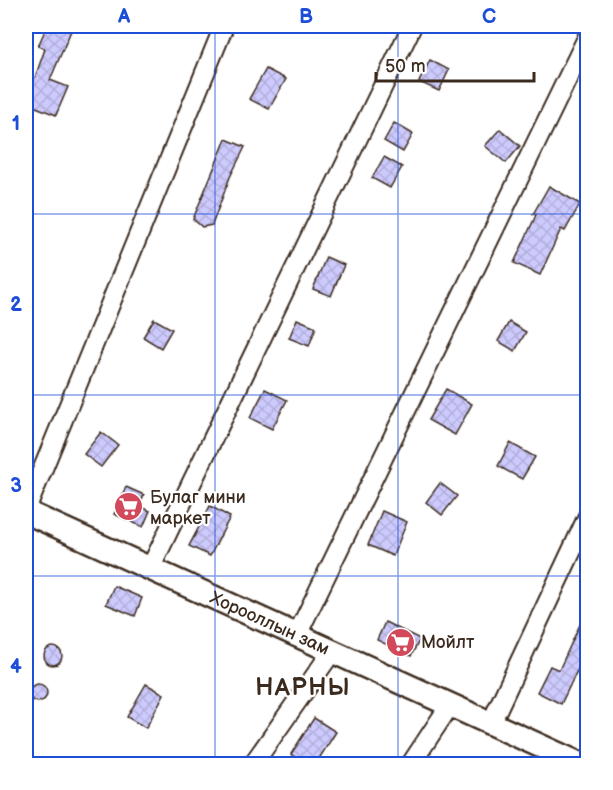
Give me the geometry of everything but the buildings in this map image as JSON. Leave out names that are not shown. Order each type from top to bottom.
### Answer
[{"type":"street","points":[[26,511],[224,26]]},
{"type":"street","points":[[151,567],[412,26]]},
{"type":"street","points":[[297,637],[588,36]]},
{"type":"street","name":"Хорооллын зам","points":[[26,511],[151,567],[331,653],[491,723],[568,762]]},
{"type":"street","points":[[491,723],[588,516]]},
{"type":"street","points":[[253,765],[331,653]]},
{"type":"street","points":[[411,765],[450,705]]},
{"type":"place","name":"Булаг мини маркет","points":[[129,507]]},
{"type":"place","name":"Мойлт","points":[[400,642]]},
{"type":"district","name":"НАРНЫ","points":[[303,687]]}]
